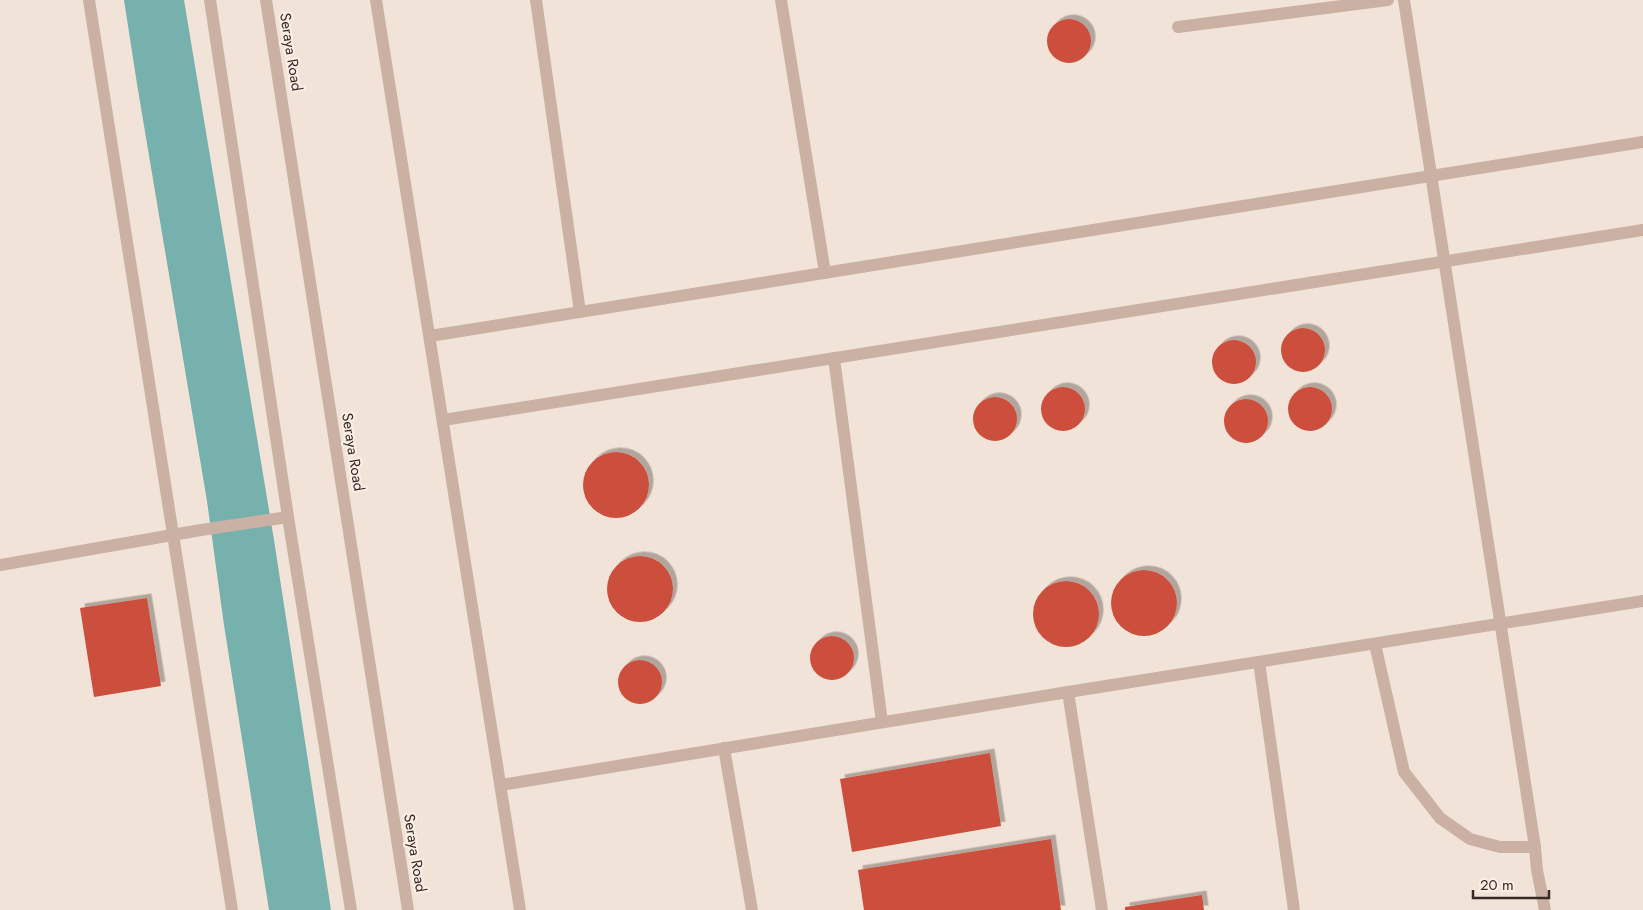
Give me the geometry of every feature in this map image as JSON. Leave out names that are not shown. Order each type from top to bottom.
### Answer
[{"type":"street","points":[[89,0],[232,910]]},
{"type":"street","points":[[210,0],[282,518],[351,910]]},
{"type":"street","name":"Seraya Road","points":[[266,0],[408,910]]},
{"type":"street","points":[[376,0],[520,910]]},
{"type":"street","points":[[536,0],[580,312]]},
{"type":"street","points":[[781,0],[825,273]]},
{"type":"street","points":[[1178,27],[1388,0]]},
{"type":"street","points":[[1404,0],[1535,846],[1537,870],[1545,910]]},
{"type":"street","points":[[430,336],[1643,142]]},
{"type":"street","points":[[443,420],[1643,230]]},
{"type":"street","points":[[834,358],[882,722]]},
{"type":"street","points":[[0,565],[282,518]]},
{"type":"street","points":[[500,785],[1068,692],[1643,601]]},
{"type":"street","points":[[1375,644],[1404,772],[1440,818],[1470,839],[1500,847],[1535,846]]},
{"type":"street","points":[[1259,662],[1294,910]]},
{"type":"street","points":[[1068,692],[1102,910]]},
{"type":"street","points":[[724,748],[752,910]]},
{"type":"water","points":[[124,0],[184,0],[274,540],[331,910],[269,910],[224,625],[207,501]]},
{"type":"building","points":[[1073,19],[1085,25],[1090,32],[1090,50],[1085,57],[1078,62],[1065,63],[1057,60],[1050,53],[1047,37],[1050,29],[1057,22]]},
{"type":"building","points":[[1307,328],[1319,334],[1324,341],[1324,359],[1319,366],[1312,371],[1299,372],[1291,369],[1284,362],[1281,346],[1284,338],[1291,331]]},
{"type":"building","points":[[1238,340],[1250,346],[1255,353],[1255,371],[1250,378],[1243,383],[1230,384],[1222,381],[1215,374],[1212,358],[1215,350],[1222,343]]},
{"type":"building","points":[[1067,387],[1079,393],[1084,400],[1084,418],[1079,425],[1072,430],[1059,431],[1051,428],[1044,421],[1041,405],[1044,397],[1051,390]]},
{"type":"building","points":[[1314,387],[1326,393],[1331,400],[1331,418],[1326,425],[1319,430],[1306,431],[1298,428],[1291,421],[1288,405],[1291,397],[1298,390]]},
{"type":"building","points":[[999,397],[1011,403],[1016,410],[1016,428],[1011,435],[1004,440],[991,441],[983,438],[976,431],[973,415],[976,407],[983,400]]},
{"type":"building","points":[[1250,399],[1262,405],[1267,412],[1267,430],[1262,437],[1255,442],[1242,443],[1234,440],[1227,433],[1224,417],[1227,409],[1234,402]]},
{"type":"building","points":[[616,452],[629,455],[639,462],[646,472],[649,485],[646,498],[639,508],[629,515],[616,518],[603,515],[593,508],[586,498],[583,485],[586,472],[593,462],[603,455]]},
{"type":"building","points":[[640,556],[653,559],[663,566],[670,576],[673,589],[670,602],[663,612],[653,619],[640,622],[627,619],[617,612],[610,602],[607,589],[610,576],[617,566],[627,559]]},
{"type":"building","points":[[1144,570],[1157,573],[1167,580],[1174,590],[1177,603],[1174,616],[1167,626],[1157,633],[1144,636],[1131,633],[1121,626],[1114,616],[1111,603],[1114,590],[1121,580],[1131,573]]},
{"type":"building","points":[[1066,581],[1079,583],[1089,591],[1097,601],[1099,614],[1097,627],[1089,637],[1079,645],[1066,647],[1053,645],[1043,637],[1035,627],[1033,614],[1035,601],[1043,591],[1053,583]]},
{"type":"building","points":[[147,598],[161,686],[94,697],[80,608]]},
{"type":"building","points":[[836,636],[848,642],[853,649],[853,667],[848,674],[841,679],[828,680],[820,677],[813,670],[810,654],[813,646],[820,639]]},
{"type":"building","points":[[644,660],[656,666],[661,673],[661,691],[656,698],[649,703],[636,704],[628,701],[621,694],[618,678],[621,670],[628,663]]},
{"type":"building","points":[[990,753],[1001,826],[852,852],[840,779]]},
{"type":"building","points":[[1051,839],[1061,910],[864,910],[858,870]]},
{"type":"building","points":[[1202,895],[1204,910],[1125,910],[1125,907]]}]
